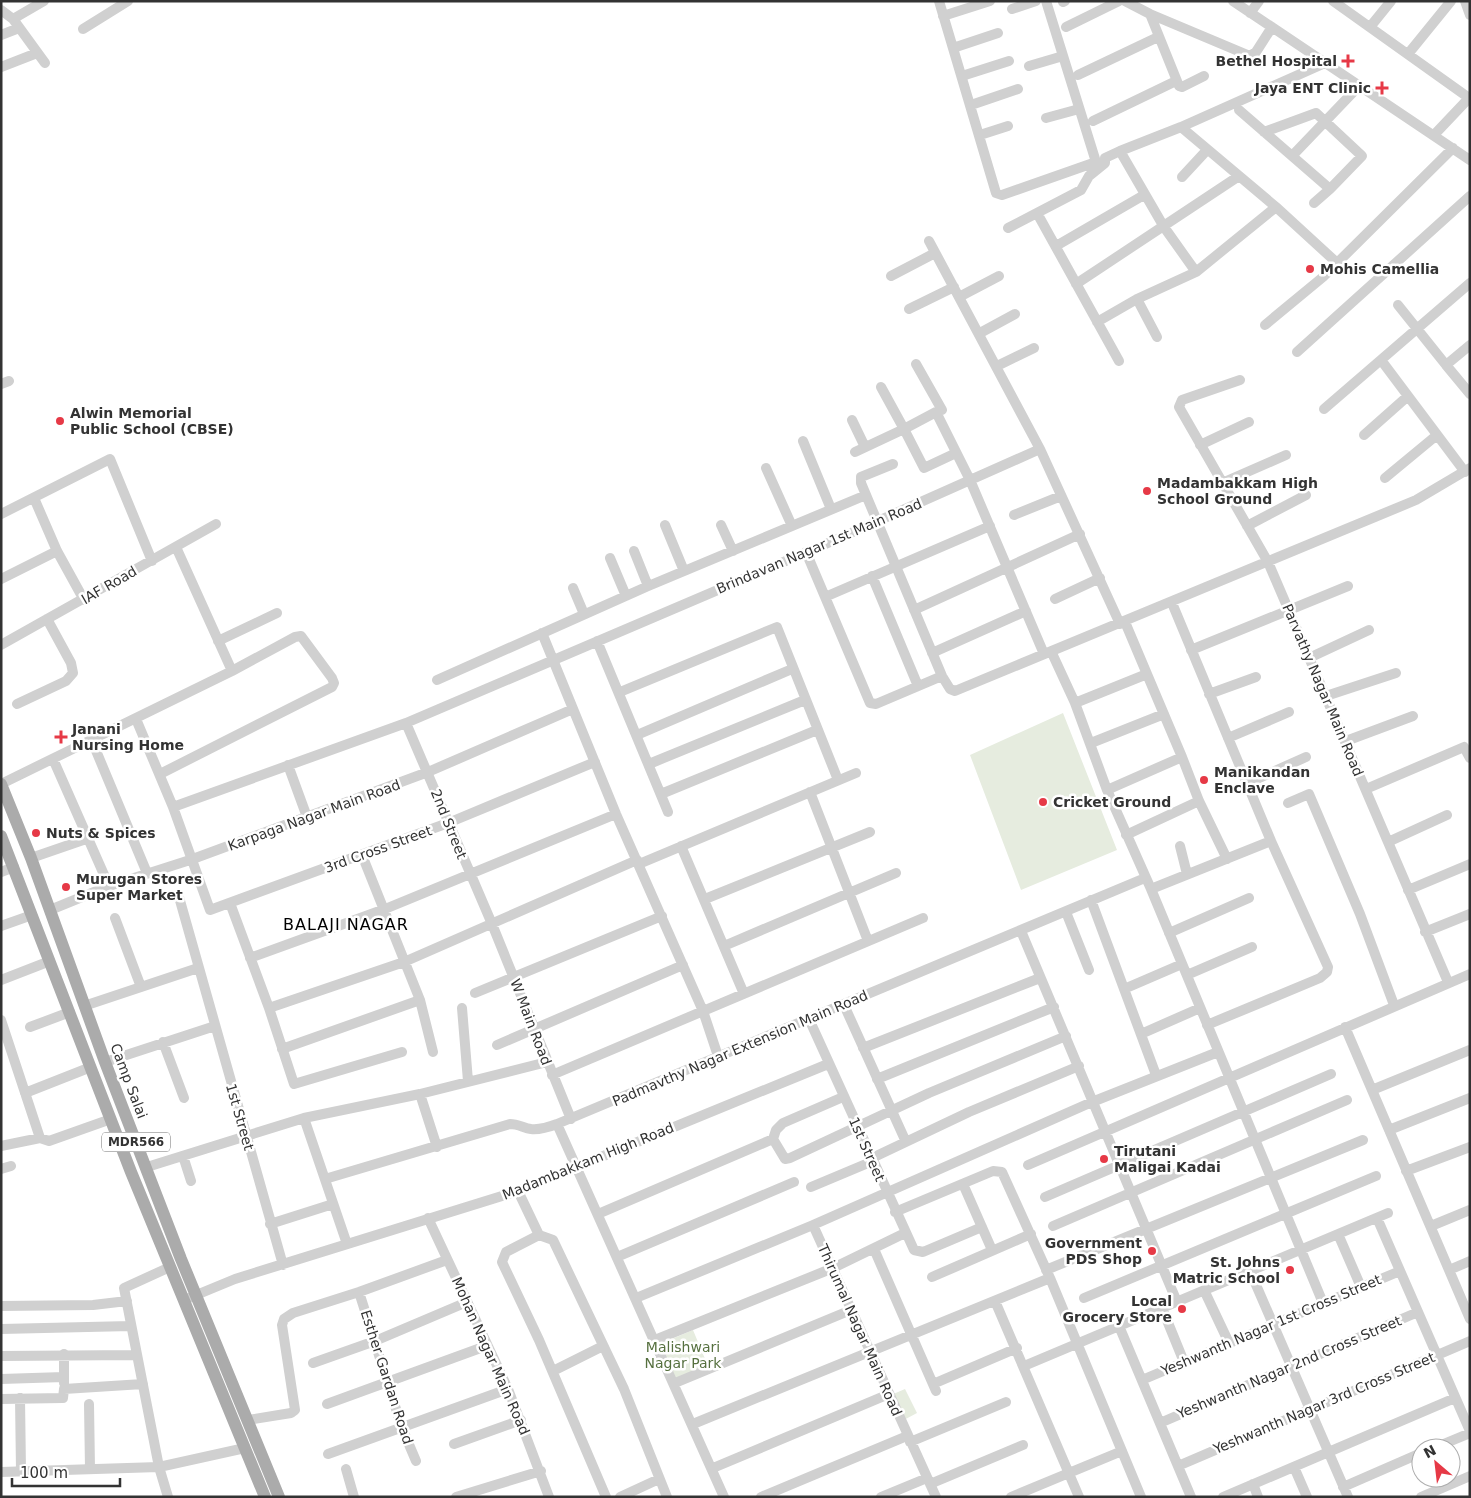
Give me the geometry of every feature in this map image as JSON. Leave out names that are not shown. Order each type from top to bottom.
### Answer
[{"type":"main road","name":"Camp Salai","points":[[1,784],[31,858],[105,1062],[196,1296],[279,1497]]},
{"type":"main road","name":"MDR566","points":[[1,836],[183,1301],[265,1497]]},
{"type":"street","points":[[1,35],[44,1]]},
{"type":"street","points":[[83,29],[128,1]]},
{"type":"street","points":[[939,1],[996,193],[1002,195],[1096,162],[1046,1]]},
{"type":"street","points":[[943,16],[990,1]]},
{"type":"street","points":[[1012,9],[1036,1]]},
{"type":"street","points":[[1066,27],[1119,1]]},
{"type":"street","points":[[1125,1],[1150,14],[1250,56],[1256,52],[1272,27]]},
{"type":"street","points":[[1233,1],[1470,160]]},
{"type":"street","points":[[1250,13],[1259,1]]},
{"type":"street","points":[[1333,1],[1469,97],[1434,135]]},
{"type":"street","points":[[1370,27],[1390,1]]},
{"type":"street","points":[[1408,54],[1451,1]]},
{"type":"street","points":[[1465,1],[1470,15]]},
{"type":"street","points":[[1,10],[16,24],[45,63]]},
{"type":"street","points":[[1150,14],[1176,81],[1182,87],[1204,76]]},
{"type":"street","points":[[953,48],[998,33]]},
{"type":"street","points":[[1078,75],[1158,37]]},
{"type":"street","points":[[1,68],[37,53]]},
{"type":"street","points":[[1029,66],[1063,56]]},
{"type":"street","points":[[962,76],[1009,60]]},
{"type":"street","points":[[1008,228],[1081,190],[1089,176],[1105,163],[1105,158],[1181,127],[1325,63]]},
{"type":"street","points":[[1093,121],[1176,81]]},
{"type":"street","points":[[1292,156],[1359,86]]},
{"type":"street","points":[[971,105],[1018,89]]},
{"type":"street","points":[[1046,118],[1080,108]]},
{"type":"street","points":[[1238,110],[1330,188]]},
{"type":"street","points":[[1264,132],[1316,113],[1362,156],[1314,203]]},
{"type":"street","points":[[980,135],[1008,126]]},
{"type":"street","points":[[1181,127],[1276,207],[1336,262]]},
{"type":"street","points":[[1266,325],[1323,276],[1453,148]]},
{"type":"street","points":[[1182,177],[1207,150]]},
{"type":"street","points":[[1120,151],[1164,227],[1196,272]]},
{"type":"street","points":[[1076,284],[1239,176]]},
{"type":"street","points":[[1056,246],[1144,195]]},
{"type":"street","points":[[1297,352],[1470,196]]},
{"type":"street","points":[[1097,322],[1137,298],[1196,272],[1276,207]]},
{"type":"street","points":[[1037,213],[1119,361]]},
{"type":"street","points":[[929,241],[980,333],[1040,449],[1060,496],[1147,674],[1199,801],[1227,859]]},
{"type":"street","points":[[891,276],[936,253]]},
{"type":"street","points":[[959,297],[999,276]]},
{"type":"street","points":[[1324,409],[1470,284]]},
{"type":"street","points":[[909,309],[954,287]]},
{"type":"street","points":[[1137,298],[1157,337]]},
{"type":"street","points":[[1398,306],[1470,394]]},
{"type":"street","points":[[980,333],[1015,314]]},
{"type":"street","points":[[1446,365],[1470,345]]},
{"type":"street","points":[[997,366],[1034,348]]},
{"type":"street","points":[[893,464],[861,477],[860,480],[942,676],[950,689],[955,691],[1172,603],[1416,500],[1467,470],[1437,435],[1382,360]]},
{"type":"street","points":[[916,364],[942,410],[956,453],[970,480],[1026,611],[1075,703],[1107,790],[1151,889],[1253,1140],[1271,1178],[1284,1214],[1322,1303]]},
{"type":"street","name":"Parvathy Nagar Main Road","points":[[1240,380],[1182,400],[1179,407],[1268,562],[1448,982]]},
{"type":"street","points":[[881,387],[924,468],[956,453]]},
{"type":"street","points":[[1364,435],[1408,396]]},
{"type":"street","points":[[855,452],[942,410]]},
{"type":"street","points":[[852,420],[865,447]]},
{"type":"street","points":[[1200,445],[1249,422]]},
{"type":"street","points":[[1385,478],[1437,435]]},
{"type":"street","points":[[803,441],[830,510]]},
{"type":"street","name":"Brindavan Nagar 1st Main Road","points":[[173,807],[406,723],[806,552],[1040,449]]},
{"type":"street","points":[[1222,483],[1286,455]]},
{"type":"street","points":[[1,514],[110,459],[152,561]]},
{"type":"street","points":[[766,468],[792,526]]},
{"type":"street","points":[[1247,526],[1306,494]]},
{"type":"street","points":[[437,680],[648,586],[866,495]]},
{"type":"street","points":[[1014,515],[1060,496]]},
{"type":"street","points":[[34,498],[57,551],[84,600]]},
{"type":"street","name":"IAF Road","points":[[1,645],[216,524]]},
{"type":"street","points":[[664,525],[684,571]]},
{"type":"street","points":[[721,525],[732,551]]},
{"type":"street","points":[[825,597],[990,526]]},
{"type":"street","points":[[914,610],[1008,569],[1080,534]]},
{"type":"street","points":[[176,547],[232,671]]},
{"type":"street","points":[[1,578],[57,551]]},
{"type":"street","points":[[634,551],[648,586]]},
{"type":"street","points":[[806,552],[870,703],[876,704],[942,676]]},
{"type":"street","points":[[610,558],[626,596]]},
{"type":"street","points":[[872,576],[918,686]]},
{"type":"street","points":[[1055,599],[1100,578]]},
{"type":"street","points":[[1191,650],[1348,586]]},
{"type":"street","points":[[573,588],[584,614]]},
{"type":"street","points":[[1172,603],[1271,841],[1328,967],[1327,972],[1320,978],[1207,1025]]},
{"type":"street","points":[[932,653],[1026,611]]},
{"type":"street","points":[[218,641],[277,613]]},
{"type":"street","points":[[17,704],[66,681],[73,673],[71,664],[47,619]]},
{"type":"street","points":[[620,692],[777,627],[792,669],[838,780]]},
{"type":"street","points":[[1309,658],[1369,630]]},
{"type":"street","points":[[542,633],[616,814],[703,1011],[718,1056]]},
{"type":"street","points":[[1,784],[232,671],[299,635],[307,643],[334,683],[328,690],[160,774]]},
{"type":"street","points":[[597,641],[620,692],[668,812]]},
{"type":"street","points":[[637,735],[792,669]]},
{"type":"street","points":[[1326,696],[1396,673]]},
{"type":"street","points":[[1075,703],[1147,674]]},
{"type":"street","points":[[1209,694],[1256,676]]},
{"type":"street","points":[[649,764],[805,700]]},
{"type":"street","name":"Karpaga Nagar Main Road","points":[[50,910],[109,886],[190,860],[428,772],[573,709]]},
{"type":"street","points":[[1228,738],[1289,712]]},
{"type":"street","points":[[1091,743],[1164,714]]},
{"type":"street","points":[[1346,741],[1413,716]]},
{"type":"street","points":[[136,719],[173,807],[190,860]]},
{"type":"street","name":"2nd Street","points":[[406,723],[492,924]]},
{"type":"street","points":[[661,794],[817,730]]},
{"type":"street","points":[[92,741],[147,873]]},
{"type":"street","points":[[1366,789],[1467,746],[1470,758]]},
{"type":"street","points":[[1248,783],[1306,756]]},
{"type":"street","points":[[1107,790],[1182,757]]},
{"type":"street","points":[[53,760],[109,886]]},
{"type":"street","name":"3rd Cross Street","points":[[190,860],[210,910],[448,823],[595,762]]},
{"type":"street","points":[[288,765],[307,817]]},
{"type":"street","points":[[269,1008],[404,962],[638,862],[856,773]]},
{"type":"street","points":[[810,792],[868,941]]},
{"type":"street","points":[[1288,803],[1309,794],[1360,914],[1394,1005]]},
{"type":"street","points":[[1126,835],[1199,801]]},
{"type":"street","points":[[250,958],[385,909],[616,814]]},
{"type":"street","points":[[1388,842],[1447,815]]},
{"type":"street","points":[[705,899],[870,832]]},
{"type":"street","points":[[31,858],[89,838]]},
{"type":"street","points":[[1151,889],[1271,841]]},
{"type":"street","points":[[681,846],[744,994]]},
{"type":"street","points":[[1180,846],[1188,874]]},
{"type":"street","points":[[362,855],[420,1000],[433,1052]]},
{"type":"street","points":[[1408,890],[1470,864]]},
{"type":"street","points":[[1,872],[14,867]]},
{"type":"street","points":[[724,946],[896,873]]},
{"type":"street","name":"Padmavthy Nagar Extension Main Road","points":[[325,1179],[438,1147],[510,1124],[521,1124],[529,1129],[542,1129],[557,1124],[1145,878]]},
{"type":"street","points":[[84,1006],[198,968],[179,897]]},
{"type":"street","points":[[1169,933],[1249,898]]},
{"type":"street","points":[[1091,900],[1156,1075]]},
{"type":"street","points":[[230,903],[269,1008],[294,1084],[402,1052]]},
{"type":"street","points":[[1066,912],[1089,970]]},
{"type":"street","points":[[1,926],[32,914]]},
{"type":"street","points":[[1425,932],[1470,914]]},
{"type":"street","points":[[475,992],[662,916]]},
{"type":"street","points":[[115,918],[142,987]]},
{"type":"street","points":[[552,1075],[923,918]]},
{"type":"street","name":"W Main Road","points":[[492,924],[570,1119]]},
{"type":"street","points":[[1021,931],[1079,1066],[1104,1133],[1177,1302]]},
{"type":"street","points":[[1186,975],[1252,947]]},
{"type":"street","points":[[1,980],[50,961]]},
{"type":"street","points":[[497,1045],[683,964]]},
{"type":"street","points":[[1124,989],[1182,964]]},
{"type":"street","name":"1st Street","points":[[198,968],[283,1265]]},
{"type":"street","points":[[1028,1165],[1229,1079],[1394,1005],[1470,974]]},
{"type":"street","points":[[864,1048],[1040,978]]},
{"type":"street","points":[[282,1049],[420,1000]]},
{"type":"street","points":[[844,1005],[906,1142]]},
{"type":"street","points":[[877,1079],[1054,1007]]},
{"type":"street","points":[[462,1008],[468,1082]]},
{"type":"street","points":[[1141,1034],[1200,1008]]},
{"type":"street","points":[[30,1027],[70,1012]]},
{"type":"street","points":[[809,1019],[828,1064]]},
{"type":"street","points":[[1,1020],[40,1138]]},
{"type":"street","points":[[105,1062],[215,1026]]},
{"type":"street","points":[[1345,1027],[1469,1315]]},
{"type":"street","points":[[773,1139],[785,1159],[929,1093],[1066,1036]]},
{"type":"street","points":[[162,1042],[184,1098]]},
{"type":"street","points":[[1372,1090],[1470,1050]]},
{"type":"street","points":[[636,1298],[813,1225],[1092,1102],[1218,1052]]},
{"type":"street","points":[[147,1167],[304,1118],[420,1094],[547,1062]]},
{"type":"street","name":"1st Street","points":[[828,1064],[914,1250],[920,1252],[982,1227]]},
{"type":"street","name":"Madambakkam High Road","points":[[183,1301],[236,1279],[518,1191],[828,1064]]},
{"type":"street","points":[[811,1187],[873,1160],[969,1112],[1079,1066]]},
{"type":"street","points":[[25,1093],[91,1067]]},
{"type":"street","points":[[1045,1197],[1331,1074]]},
{"type":"street","points":[[420,1094],[438,1147]]},
{"type":"street","points":[[598,1214],[773,1139],[776,1130],[783,1123],[843,1097]]},
{"type":"street","points":[[1389,1130],[1470,1098]]},
{"type":"street","points":[[1052,1226],[1347,1100]]},
{"type":"street","points":[[304,1118],[347,1244]]},
{"type":"street","points":[[1,1146],[40,1138],[49,1141],[111,1119]]},
{"type":"street","points":[[557,1124],[713,1468],[724,1497]]},
{"type":"street","points":[[693,1424],[996,1301],[1048,1274],[1146,1229],[1363,1140]]},
{"type":"street","points":[[1406,1170],[1470,1147]]},
{"type":"street","points":[[183,1156],[191,1181]]},
{"type":"street","points":[[895,1212],[993,1171],[1002,1172],[1048,1274],[1141,1497]]},
{"type":"street","points":[[1084,1298],[1376,1176]]},
{"type":"street","points":[[617,1257],[794,1182]]},
{"type":"street","points":[[963,1184],[992,1250]]},
{"type":"street","points":[[518,1191],[539,1235],[553,1240],[624,1389],[667,1497]]},
{"type":"street","points":[[270,1224],[333,1204]]},
{"type":"street","points":[[1431,1226],[1470,1210]]},
{"type":"street","points":[[1024,1366],[1388,1213]]},
{"type":"street","name":"Mohan Nagar Main Road","points":[[428,1218],[486,1346],[508,1389],[541,1471],[549,1497]]},
{"type":"street","points":[[1377,1218],[1470,1432],[1456,1438]]},
{"type":"street","name":"Thirumal Nagar Main Road","points":[[813,1225],[936,1497]]},
{"type":"street","points":[[655,1340],[832,1268],[905,1233]]},
{"type":"street","points":[[932,1277],[1030,1234]]},
{"type":"street","points":[[1338,1234],[1361,1287]]},
{"type":"street","points":[[539,1235],[506,1252],[502,1262],[553,1372],[606,1497]]},
{"type":"street","points":[[874,1248],[913,1335],[934,1388],[1017,1348]]},
{"type":"street","points":[[248,1420],[291,1413],[295,1410],[282,1326],[284,1319],[293,1313],[359,1292],[447,1260]]},
{"type":"street","points":[[1449,1270],[1470,1261]]},
{"type":"street","points":[[168,1497],[159,1467],[124,1288],[170,1267]]},
{"type":"street","name":"Yeshwanth Nagar 1st Cross Street","points":[[1142,1380],[1400,1270]]},
{"type":"street","points":[[1250,1271],[1348,1497]]},
{"type":"street","points":[[1204,1290],[1229,1343]]},
{"type":"street","name":"Esther Gardan Road","points":[[359,1292],[402,1428],[416,1461]]},
{"type":"street","points":[[1,1306],[93,1305],[127,1301]]},
{"type":"street","points":[[996,1301],[1079,1497]]},
{"type":"street","points":[[313,1363],[374,1341],[467,1302]]},
{"type":"street","points":[[1162,1308],[1184,1362]]},
{"type":"street","points":[[674,1384],[851,1310]]},
{"type":"street","name":"Yeshwanth Nagar 2nd Cross Street","points":[[1160,1423],[1418,1312]]},
{"type":"street","points":[[1,1329],[131,1326]]},
{"type":"street","points":[[1119,1326],[1191,1497]]},
{"type":"street","name":"Yeshwanth Nagar 3rd Cross Street","points":[[1178,1466],[1470,1341]]},
{"type":"street","points":[[327,1404],[388,1384],[486,1346]]},
{"type":"street","points":[[553,1372],[603,1346]]},
{"type":"street","points":[[1,1356],[64,1354],[137,1355]]},
{"type":"street","points":[[1,1399],[63,1398],[64,1354]]},
{"type":"street","points":[[1,1379],[64,1377]]},
{"type":"street","points":[[64,1389],[143,1384]]},
{"type":"street","points":[[328,1454],[508,1389]]},
{"type":"street","points":[[713,1468],[889,1394]]},
{"type":"street","points":[[20,1398],[21,1472]]},
{"type":"street","points":[[1223,1497],[1455,1398]]},
{"type":"street","points":[[761,1497],[1006,1402]]},
{"type":"street","points":[[89,1404],[90,1470]]},
{"type":"street","points":[[454,1444],[521,1420]]},
{"type":"street","points":[[880,1497],[1024,1445]]},
{"type":"street","points":[[1,1472],[159,1467],[245,1448]]},
{"type":"street","points":[[1011,1497],[1122,1451]]},
{"type":"street","points":[[1344,1487],[1411,1458]]},
{"type":"street","points":[[1294,1466],[1307,1497]]},
{"type":"street","points":[[346,1469],[354,1497]]},
{"type":"street","points":[[456,1497],[541,1471]]},
{"type":"street","points":[[1421,1497],[1470,1476]]},
{"type":"street","points":[[620,1497],[660,1479]]},
{"type":"street","points":[[1253,1484],[1258,1497]]},
{"type":"green space","name":"Cricket Ground","points":[[1063,713],[1117,850],[1021,890],[970,755]]},
{"type":"green space","name":"Malishwari Nagar Park","points":[[693,1330],[708,1366],[673,1380],[660,1344]]},
{"type":"green space","points":[[905,1389],[917,1413],[902,1421],[891,1395]]},
{"type":"place","name":"Bethel Hospital","points":[[1348,61]]},
{"type":"place","name":"Jaya ENT Clinic","points":[[1382,88]]},
{"type":"place","name":"Mohis Camellia","points":[[1310,269]]},
{"type":"place","name":"Alwin Memorial Public School (CBSE)","points":[[60,421]]},
{"type":"place","name":"Madambakkam High School Ground","points":[[1147,491]]},
{"type":"place","name":"Janani Nursing Home","points":[[61,737]]},
{"type":"place","name":"Manikandan Enclave","points":[[1204,780]]},
{"type":"place","name":"Cricket Ground","points":[[1043,802]]},
{"type":"place","name":"Nuts & Spices","points":[[36,833]]},
{"type":"place","name":"Murugan Stores Super Market","points":[[66,887]]},
{"type":"place","name":"Tirutani Maligai Kadai","points":[[1104,1159]]},
{"type":"place","name":"Government PDS Shop","points":[[1152,1251]]},
{"type":"place","name":"St. Johns Matric School","points":[[1290,1270]]},
{"type":"place","name":"Local Grocery Store","points":[[1182,1309]]},
{"type":"district","name":"BALAJI NAGAR","points":[[346,924]]}]
